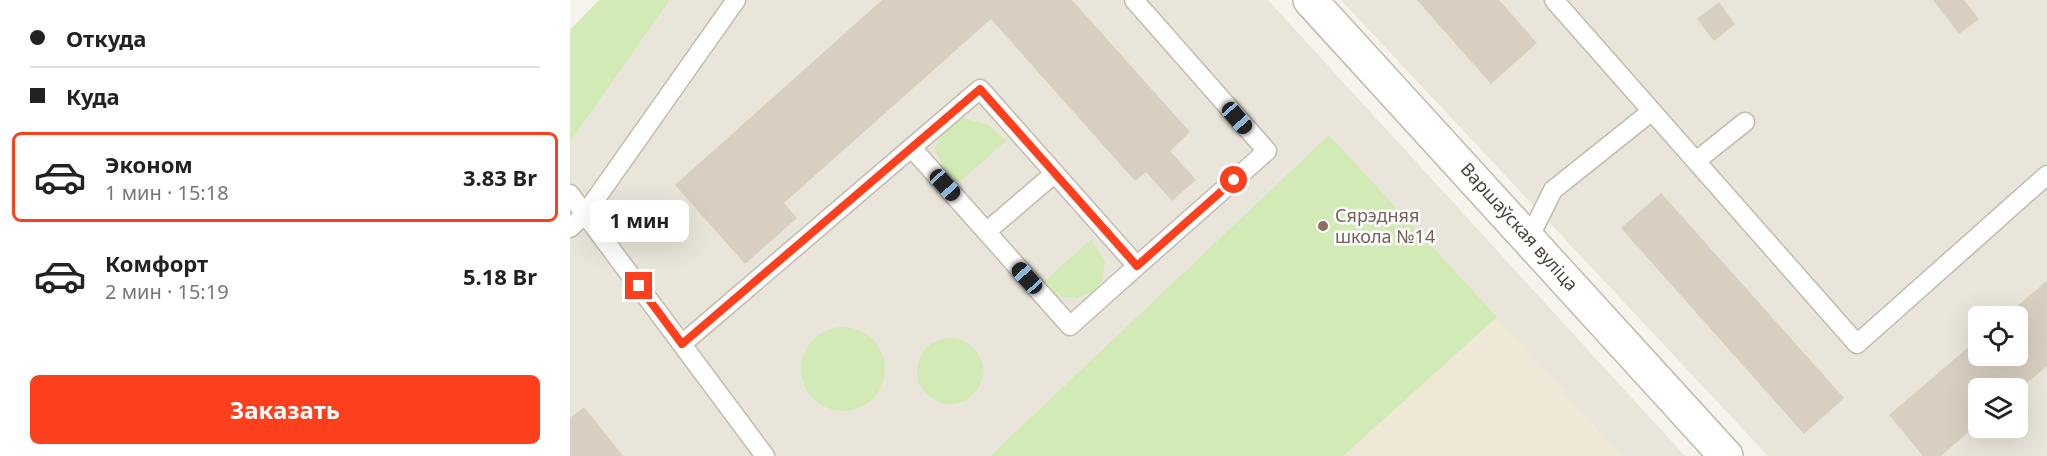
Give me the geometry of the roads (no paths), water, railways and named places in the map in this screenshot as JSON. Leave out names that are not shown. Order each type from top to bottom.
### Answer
[{"type":"street","name":"Варшаўская вуліца","points":[[1310,0],[1726,456]]},
{"type":"lane","points":[[570,228],[585,214],[736,0]]},
{"type":"lane","points":[[912,148],[1070,326],[1267,151],[1134,0]]},
{"type":"lane","points":[[1554,0],[1857,344],[2047,175]]},
{"type":"lane","points":[[682,344],[980,89],[1137,266]]},
{"type":"lane","points":[[1528,238],[1554,190],[1652,111]]},
{"type":"lane","points":[[1696,161],[1745,122]]},
{"type":"lane","points":[[986,232],[1055,173]]},
{"type":"lane","points":[[570,194],[765,456]]},
{"type":"place","name":"Сярэдняя школа №14","points":[[1323,226]]}]
